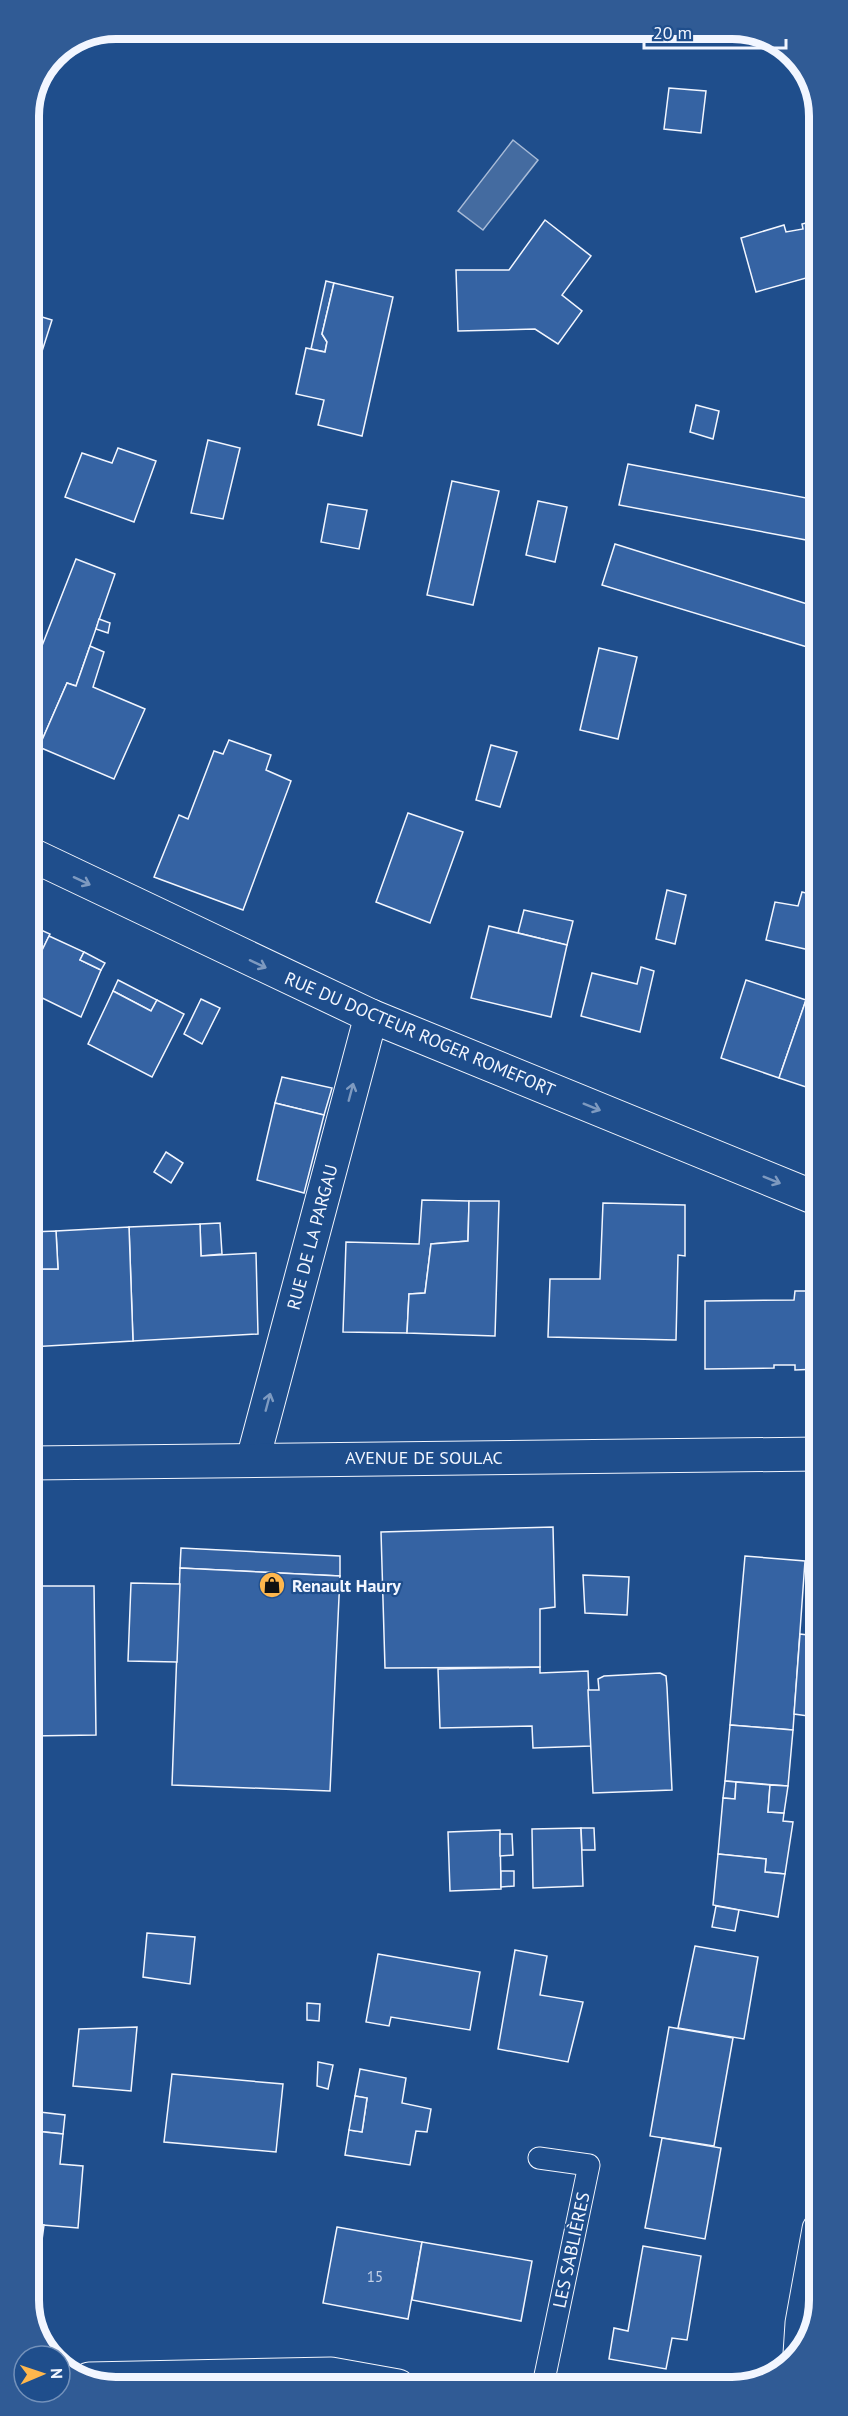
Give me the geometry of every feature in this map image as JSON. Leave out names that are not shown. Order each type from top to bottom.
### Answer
[{"type":"street","name":"RUE DU DOCTEUR ROGER ROMEFORT","points":[[39,859],[371,1016],[809,1195]]},
{"type":"street","name":"RUE DE LA PARGAU","points":[[253,1459],[371,1016]]},
{"type":"street","name":"AVENUE DE SOULAC","points":[[39,1463],[809,1454]]},
{"type":"street","points":[[801,2334],[809,2284]]},
{"type":"street","points":[[186,2377],[331,2374],[348,2377]]},
{"type":"lane","name":"LES SABLIÈRES","points":[[539,2158],[589,2165],[545,2377]]},
{"type":"water","points":[[513,140],[538,160],[483,230],[458,211]]},
{"type":"building","points":[[669,88],[706,91],[701,133],[664,129]]},
{"type":"building","points":[[545,220],[591,256],[562,295],[582,311],[558,344],[535,329],[458,331],[456,270],[509,270]]},
{"type":"building","points":[[809,222],[809,277],[756,292],[741,238],[784,225],[786,232],[803,229],[802,224]]},
{"type":"building","points":[[326,281],[334,283],[322,334],[327,342],[325,352],[311,349]]},
{"type":"building","points":[[334,283],[393,297],[362,436],[318,425],[324,400],[296,394],[306,348],[325,352],[327,342],[322,334]]},
{"type":"building","points":[[39,316],[52,320],[39,361]]},
{"type":"building","points":[[696,405],[719,411],[713,439],[690,432]]},
{"type":"building","points":[[208,440],[240,448],[223,519],[191,513]]},
{"type":"building","points":[[118,448],[156,461],[134,522],[65,497],[82,453],[112,463]]},
{"type":"building","points":[[628,464],[809,498],[809,541],[619,505]]},
{"type":"building","points":[[452,481],[499,491],[473,605],[427,595]]},
{"type":"building","points":[[538,501],[567,507],[555,562],[526,555]]},
{"type":"building","points":[[328,504],[367,510],[359,549],[321,542]]},
{"type":"building","points":[[615,544],[809,605],[809,648],[602,585]]},
{"type":"building","points":[[76,559],[115,574],[76,686],[67,683],[39,747],[39,653]]},
{"type":"building","points":[[99,619],[110,623],[108,633],[96,629]]},
{"type":"building","points":[[90,646],[104,652],[93,687],[145,709],[114,779],[39,747],[67,683],[76,686]]},
{"type":"building","points":[[599,648],[637,657],[618,739],[580,730]]},
{"type":"building","points":[[229,740],[271,755],[266,770],[291,781],[243,910],[154,877],[179,815],[188,819],[214,751],[223,754]]},
{"type":"building","points":[[491,745],[517,752],[500,807],[476,800]]},
{"type":"building","points":[[408,813],[463,832],[430,923],[376,902]]},
{"type":"building","points":[[667,890],[686,895],[675,944],[656,939]]},
{"type":"building","points":[[802,892],[809,894],[809,950],[766,940],[775,902],[798,906]]},
{"type":"building","points":[[524,910],[573,921],[567,945],[518,933]]},
{"type":"building","points":[[489,926],[567,945],[551,1017],[471,998]]},
{"type":"building","points":[[39,929],[50,934],[39,957]]},
{"type":"building","points":[[49,936],[84,952],[80,960],[101,970],[81,1017],[39,996],[39,957]]},
{"type":"building","points":[[84,952],[105,963],[101,970],[80,960]]},
{"type":"building","points":[[641,967],[654,971],[640,1032],[581,1016],[592,973],[637,984]]},
{"type":"building","points":[[118,980],[157,1000],[151,1011],[113,991]]},
{"type":"building","points":[[746,980],[806,1000],[779,1078],[721,1058]]},
{"type":"building","points":[[113,991],[151,1011],[157,1000],[184,1014],[152,1077],[88,1044]]},
{"type":"building","points":[[201,999],[220,1008],[202,1044],[184,1034]]},
{"type":"building","points":[[806,1000],[809,1001],[809,1088],[779,1078]]},
{"type":"building","points":[[282,1077],[332,1088],[324,1115],[275,1103]]},
{"type":"building","points":[[275,1103],[324,1115],[304,1193],[257,1180]]},
{"type":"building","points":[[166,1152],[183,1163],[171,1183],[154,1172]]},
{"type":"building","points":[[422,1200],[469,1201],[468,1241],[431,1244],[425,1293],[409,1294],[407,1333],[343,1332],[346,1242],[419,1244]]},
{"type":"building","points":[[469,1201],[499,1201],[495,1336],[407,1333],[409,1294],[425,1293],[431,1244],[468,1241]]},
{"type":"building","points":[[603,1203],[685,1205],[685,1256],[678,1255],[676,1340],[548,1337],[550,1279],[600,1279]]},
{"type":"building","points":[[220,1223],[222,1254],[201,1256],[200,1224]]},
{"type":"building","points":[[200,1224],[201,1256],[256,1253],[258,1334],[133,1341],[129,1227]]},
{"type":"building","points":[[129,1227],[133,1341],[39,1346],[39,1269],[58,1269],[56,1231]]},
{"type":"building","points":[[56,1231],[58,1269],[39,1269],[39,1232]]},
{"type":"building","points":[[795,1291],[809,1291],[809,1369],[795,1370],[795,1365],[774,1365],[774,1368],[705,1369],[705,1301],[794,1300]]},
{"type":"building","points":[[553,1527],[555,1607],[540,1609],[540,1667],[385,1668],[381,1532]]},
{"type":"building","points":[[181,1548],[340,1556],[340,1576],[180,1568]]},
{"type":"building","points":[[745,1556],[805,1561],[793,1730],[730,1725]]},
{"type":"building","points":[[180,1568],[340,1576],[330,1791],[172,1785]]},
{"type":"building","points":[[583,1575],[629,1577],[627,1615],[585,1613]]},
{"type":"building","points":[[131,1583],[180,1584],[177,1662],[128,1661]]},
{"type":"building","points":[[39,1586],[94,1586],[96,1735],[39,1736]]},
{"type":"building","points":[[800,1634],[809,1635],[808,1716],[794,1714]]},
{"type":"building","points":[[540,1667],[540,1673],[588,1671],[591,1746],[533,1748],[532,1726],[440,1728],[438,1669]]},
{"type":"building","points":[[660,1673],[666,1676],[672,1790],[593,1793],[588,1690],[599,1690],[598,1679],[604,1676]]},
{"type":"building","points":[[730,1725],[793,1730],[788,1786],[725,1781]]},
{"type":"building","points":[[725,1781],[736,1782],[735,1799],[723,1798]]},
{"type":"building","points":[[736,1782],[770,1785],[768,1812],[784,1813],[783,1821],[793,1822],[785,1874],[765,1872],[766,1859],[718,1854],[723,1798],[735,1799]]},
{"type":"building","points":[[770,1785],[788,1786],[784,1813],[768,1812]]},
{"type":"building","points":[[581,1828],[583,1886],[533,1888],[532,1829]]},
{"type":"building","points":[[581,1828],[594,1828],[595,1850],[582,1850]]},
{"type":"building","points":[[500,1830],[501,1889],[450,1891],[448,1832]]},
{"type":"building","points":[[500,1834],[512,1834],[513,1855],[500,1856]]},
{"type":"building","points":[[718,1854],[766,1859],[765,1872],[785,1874],[778,1917],[713,1905]]},
{"type":"building","points":[[501,1871],[514,1871],[514,1886],[501,1887]]},
{"type":"building","points":[[716,1906],[739,1910],[735,1931],[712,1927]]},
{"type":"building","points":[[147,1933],[195,1937],[190,1984],[143,1977]]},
{"type":"building","points":[[695,1946],[758,1957],[744,2039],[678,2028]]},
{"type":"building","points":[[515,1950],[547,1956],[540,1995],[583,2002],[568,2062],[498,2049]]},
{"type":"building","points":[[378,1954],[480,1972],[470,2030],[391,2017],[389,2026],[366,2022]]},
{"type":"building","points":[[307,2003],[320,2004],[319,2021],[307,2020]]},
{"type":"building","points":[[137,2027],[131,2091],[73,2086],[79,2029]]},
{"type":"building","points":[[669,2027],[733,2038],[714,2146],[650,2136]]},
{"type":"building","points":[[318,2062],[333,2065],[328,2089],[317,2086]]},
{"type":"building","points":[[360,2069],[406,2078],[402,2103],[431,2109],[427,2132],[416,2131],[410,2165],[345,2155],[349,2130],[362,2132],[367,2098],[355,2096]]},
{"type":"building","points":[[172,2074],[283,2084],[276,2152],[164,2142]]},
{"type":"building","points":[[355,2096],[367,2098],[362,2132],[349,2130]]},
{"type":"building","points":[[39,2112],[65,2115],[63,2134],[39,2131]]},
{"type":"building","points":[[39,2131],[63,2134],[60,2164],[83,2166],[78,2228],[39,2225]]},
{"type":"building","points":[[662,2138],[721,2148],[705,2239],[645,2228]]},
{"type":"building","points":[[39,2225],[44,2225],[42,2240],[39,2240]]},
{"type":"building","points":[[337,2227],[422,2242],[408,2319],[323,2303]]},
{"type":"building","points":[[422,2242],[532,2261],[521,2321],[412,2300]]},
{"type":"building","points":[[643,2246],[701,2256],[687,2340],[672,2338],[666,2369],[609,2359],[614,2328],[628,2331]]},
{"type":"place","name":"Renault Haury","points":[[272,1585]]}]
